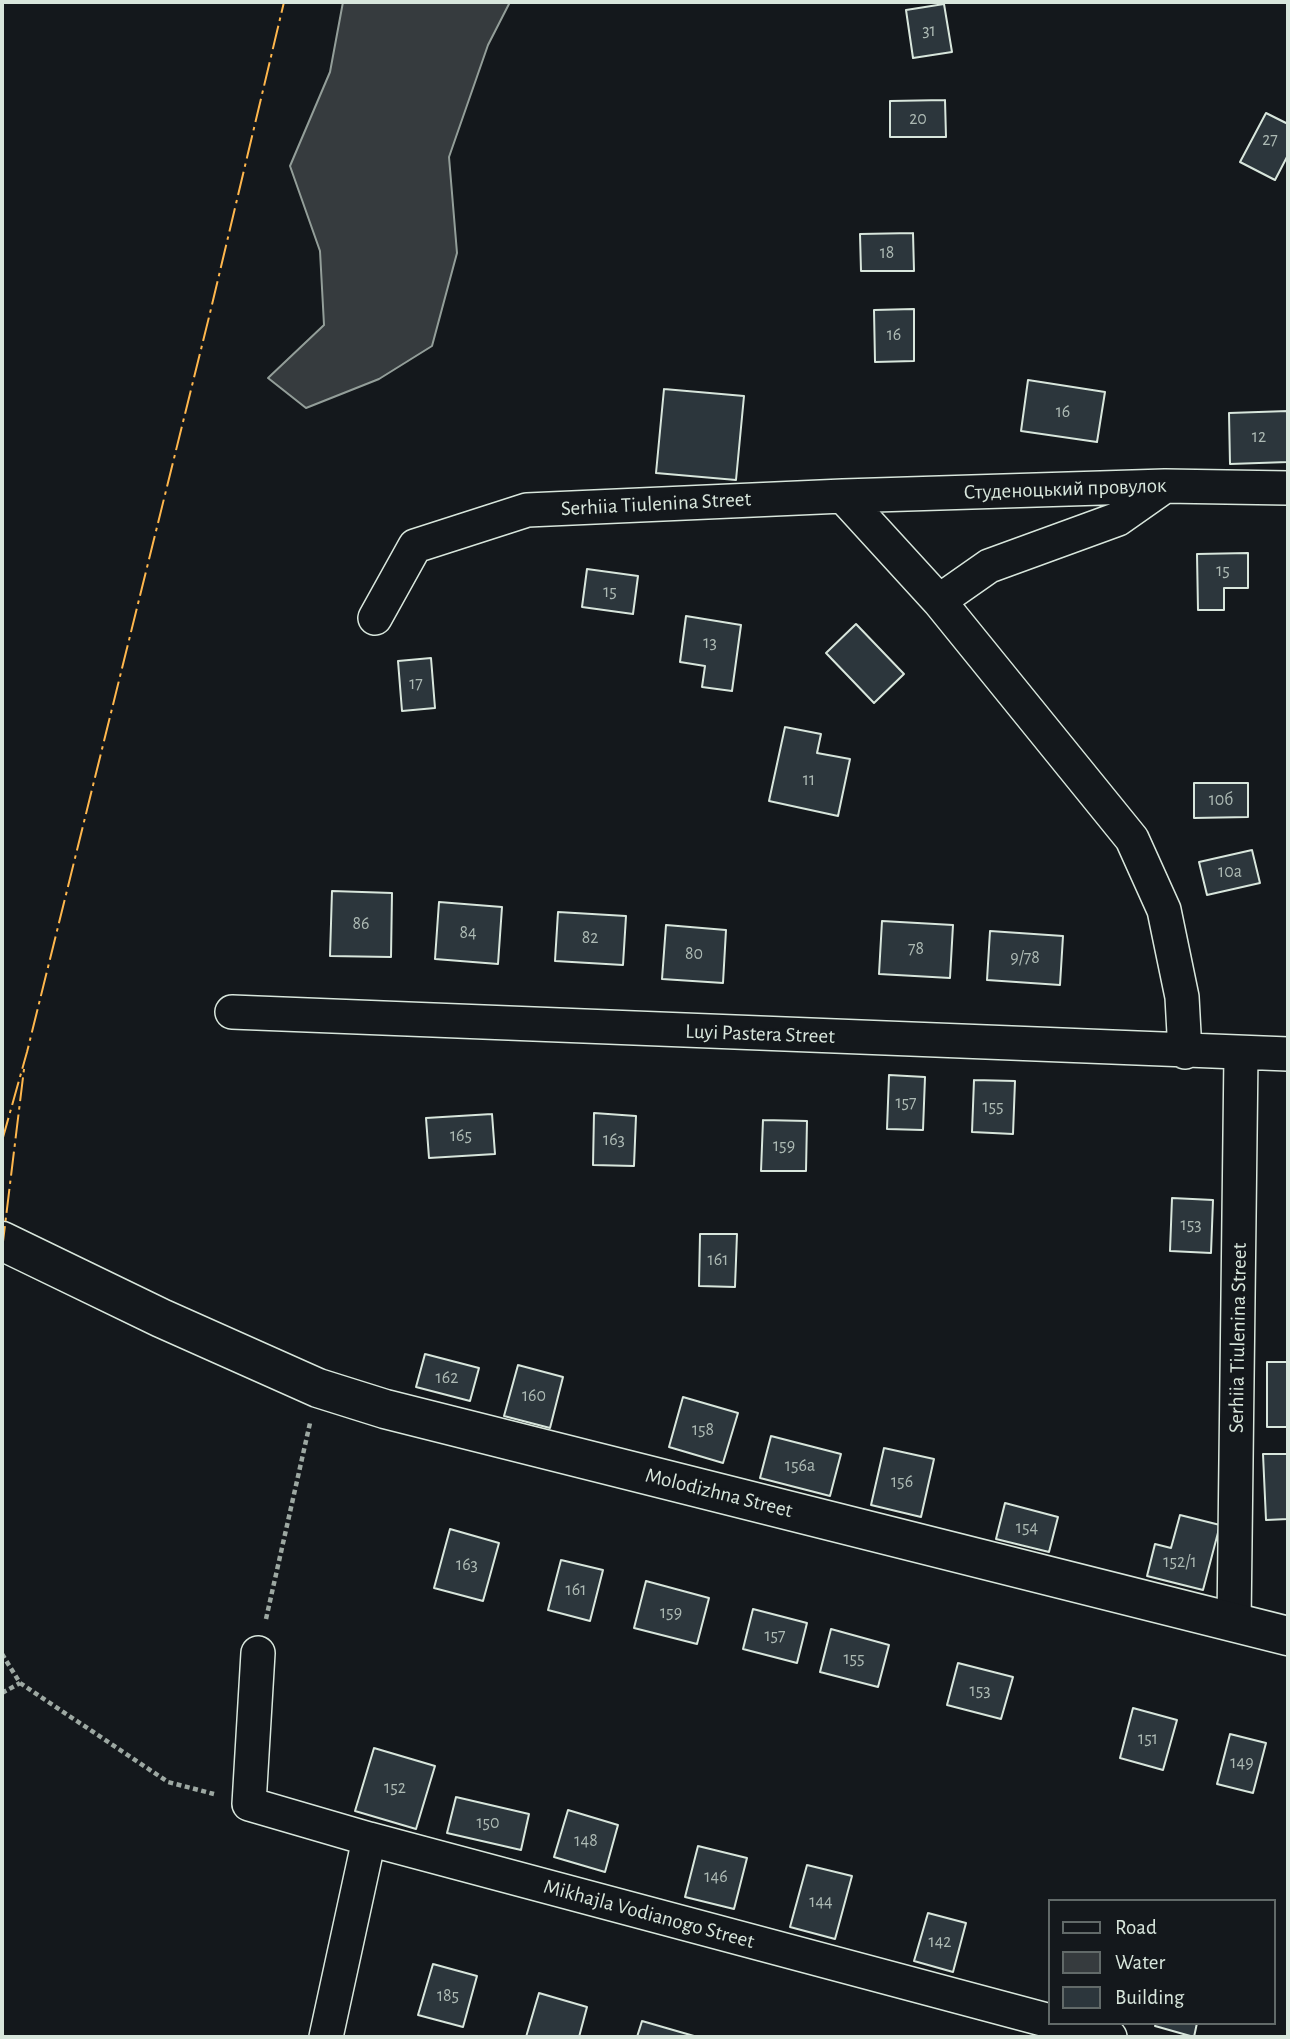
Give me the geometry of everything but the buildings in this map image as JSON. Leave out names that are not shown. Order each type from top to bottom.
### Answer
[{"type":"street","name":"Студеноцький провулок","points":[[843,496],[1165,486],[1288,488]]},
{"type":"street","points":[[939,601],[989,566],[1118,519],[1165,486]]},
{"type":"street","points":[[843,496],[939,601],[1132,839],[1164,910],[1182,997],[1185,1052]]},
{"type":"street","name":"Serhiia Tiulenina Street","points":[[375,618],[415,546],[527,510],[843,496]]},
{"type":"street","name":"Luyi Pastera Street","points":[[232,1012],[1288,1054]]},
{"type":"street","name":"Serhiia Tiulenina Street","points":[[1234,1622],[1241,1054]]},
{"type":"street","name":"Molodizhna Street","points":[[2,1241],[161,1318],[318,1388],[385,1409],[1288,1636]]},
{"type":"street","points":[[249,1804],[258,1653]]},
{"type":"street","name":"Mikhajla Vodianogo Street","points":[[249,1804],[369,1839],[1048,2020]]},
{"type":"street","points":[[326,2037],[369,1839]]},
{"type":"street","points":[[1065,2025],[1110,2037]]},
{"type":"path","points":[[258,1653],[318,1388]]},
{"type":"path","points":[[2,1654],[20,1683],[168,1782],[249,1804]]},
{"type":"path","points":[[2,1693],[20,1683]]},
{"type":"water","points":[[343,2],[510,2],[488,45],[449,157],[457,253],[432,346],[379,379],[306,408],[268,378],[324,325],[320,251],[290,166],[330,72]]},
{"type":"power","points":[[2,1141],[27,1052],[210,313],[284,2]]},
{"type":"power","points":[[2,1250],[24,1069]]}]
